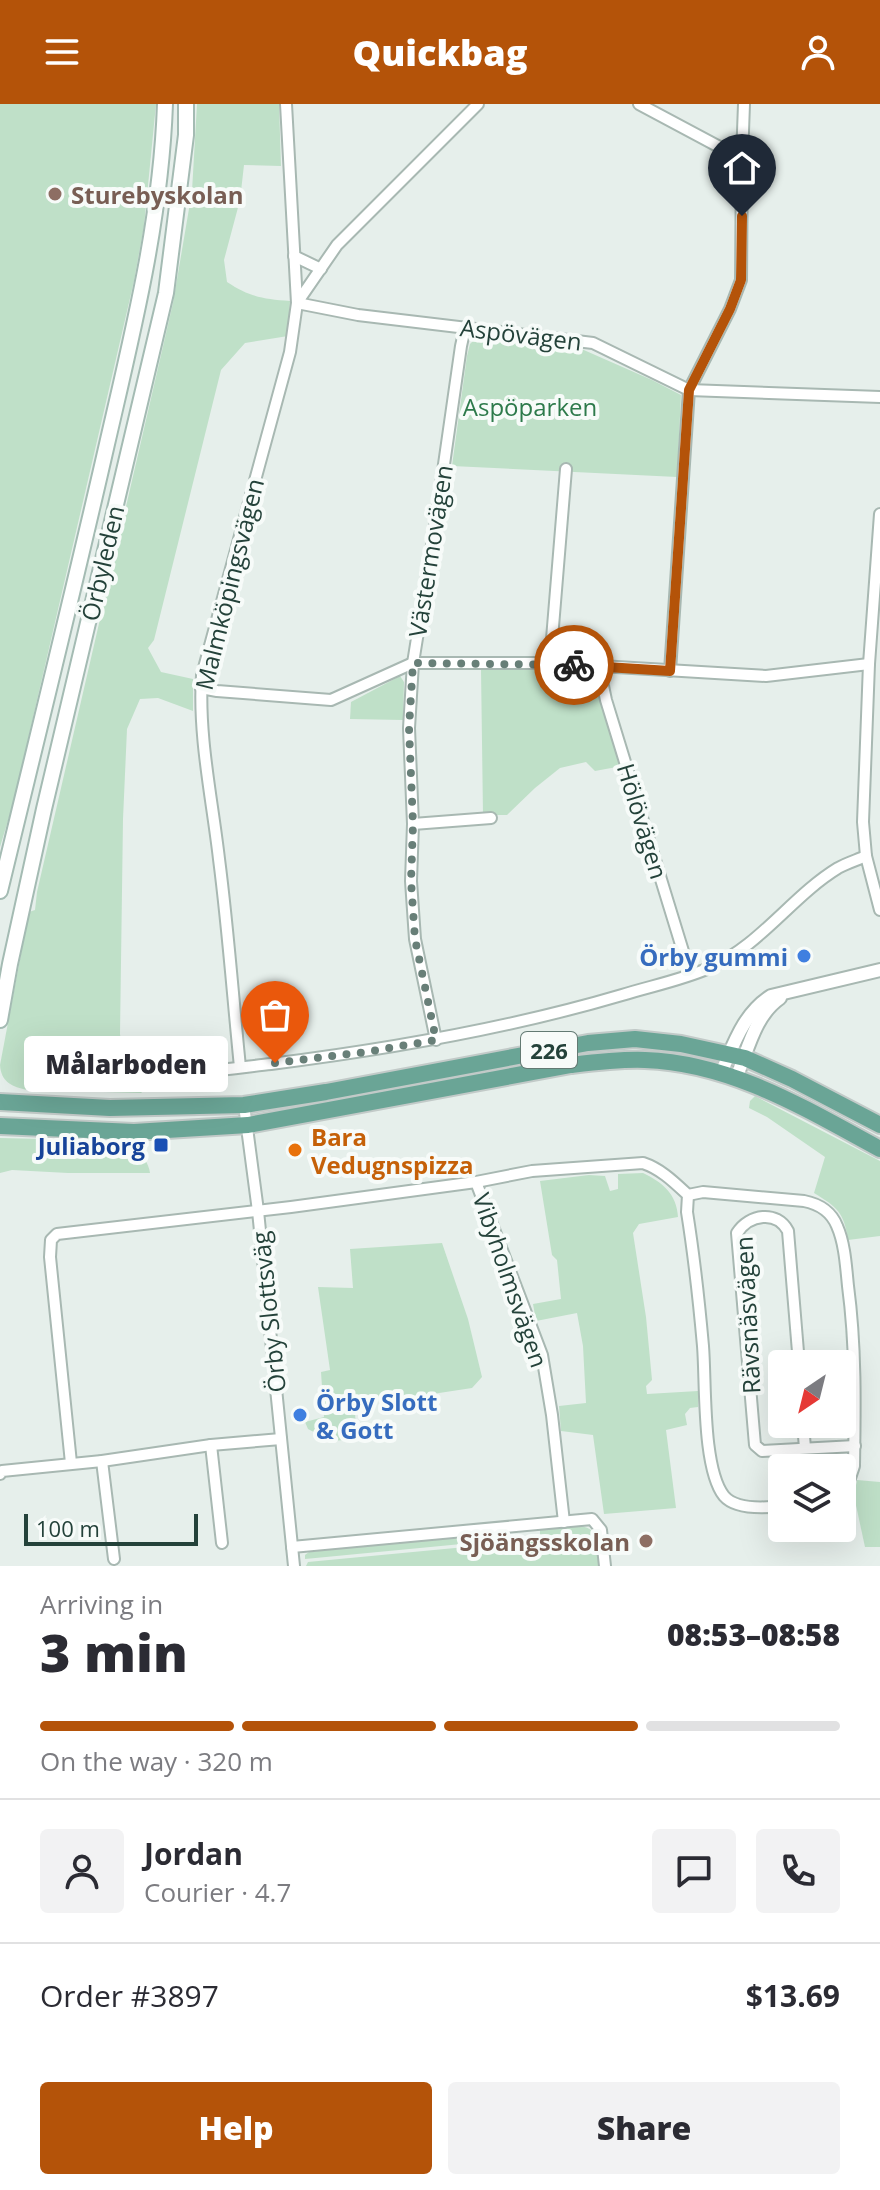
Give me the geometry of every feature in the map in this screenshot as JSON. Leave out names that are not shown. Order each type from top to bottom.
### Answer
[{"type":"main road","name":"Örbyleden","points":[[0,891],[141,295],[155,220],[165,104]]},
{"type":"main road","name":"Örbyleden","points":[[0,1020],[5,962],[166,293],[186,135],[186,104]]},
{"type":"main road","name":"226","points":[[0,1102],[110,1108],[244,1105],[588,1043],[635,1039],[681,1044],[737,1056],[792,1079],[880,1125]]},
{"type":"main road","name":"226","points":[[1,1126],[134,1132],[248,1125],[545,1070],[609,1060],[648,1060],[729,1075],[781,1096],[880,1149]]},
{"type":"street","name":"Malmköpingsvägen","points":[[240,1067],[201,688],[290,352],[297,303],[286,104]]},
{"type":"street","points":[[459,104],[469,114]]},
{"type":"street","points":[[297,303],[337,245],[478,104]]},
{"type":"street","points":[[639,104],[742,159]]},
{"type":"street","points":[[670,671],[689,390],[730,309],[741,280],[744,104]]},
{"type":"street","points":[[294,256],[321,269]]},
{"type":"street","name":"Aspövägen","points":[[297,303],[358,315],[593,343],[689,390],[880,397]]},
{"type":"street","name":"Västermovägen","points":[[436,1040],[415,939],[409,728],[413,663],[465,328]]},
{"type":"street","points":[[550,663],[566,469]]},
{"type":"street","points":[[880,514],[869,664],[863,822],[866,856],[880,910]]},
{"type":"street","points":[[201,688],[331,700],[413,663],[550,663],[766,676],[869,664]]},
{"type":"street","name":"Hölövägen","points":[[599,667],[606,700],[690,974]]},
{"type":"street","points":[[866,735],[880,732]]},
{"type":"street","points":[[413,824],[491,818]]},
{"type":"street","points":[[103,1065],[132,1072],[203,1072],[366,1052],[436,1040],[593,1003],[708,969],[731,956],[838,868],[866,856]]},
{"type":"street","points":[[729,1075],[751,1011],[771,996],[880,970]]},
{"type":"street","name":"Örby Slottsväg","points":[[244,1105],[258,1211],[294,1566]]},
{"type":"street","points":[[71,1463],[50,1257],[51,1240],[57,1234],[258,1211],[476,1182],[532,1171],[643,1163],[670,1178],[688,1195],[703,1192],[804,1201],[815,1203],[831,1216],[837,1225],[844,1252],[852,1313],[856,1359],[855,1454]]},
{"type":"street","name":"Vibyholmsvägen","points":[[476,1182],[542,1355],[564,1522]]},
{"type":"street","name":"Rävsnäsvägen","points":[[688,1195],[687,1212],[714,1476],[722,1494],[729,1501],[742,1506],[768,1507]]},
{"type":"street","name":"Rävsnäsvägen","points":[[798,1350],[788,1231],[783,1222],[775,1218],[754,1218],[743,1223],[737,1233],[755,1445],[762,1451],[855,1446]]},
{"type":"street","points":[[804,1438],[805,1448]]},
{"type":"street","points":[[0,1474],[2,1471],[281,1439]]},
{"type":"street","points":[[211,1445],[222,1543]]},
{"type":"street","points":[[102,1461],[114,1559]]},
{"type":"street","points":[[292,1547],[592,1519],[601,1530],[605,1566]]},
{"type":"green space","points":[[0,104],[156,104],[144,226],[134,281],[13,804],[0,847]]},
{"type":"green space","points":[[197,104],[279,104],[281,166],[244,165],[240,200],[224,260],[227,282],[257,296],[290,301],[288,336],[245,343],[221,370],[154,640],[148,648],[161,672],[193,679],[193,711],[158,698],[140,699],[127,729],[120,1034],[126,1075],[154,1078],[157,1083],[141,1093],[28,1090],[8,1083],[0,1065],[29,912],[35,910],[173,303],[192,191]]},
{"type":"green space","name":"Aspöparken","points":[[478,336],[577,347],[681,395],[677,477],[452,466],[467,356],[470,344]]},
{"type":"green space","points":[[539,664],[565,670],[587,669],[594,673],[622,766],[595,771],[586,762],[560,768],[507,815],[483,815],[481,669]]},
{"type":"green space","points":[[400,676],[404,682],[403,720],[350,719],[351,702]]},
{"type":"green space","points":[[755,1096],[880,1161],[880,1236],[848,1240],[838,1211],[814,1193],[825,1157],[749,1108]]},
{"type":"green space","points":[[0,1138],[90,1140],[104,1145],[139,1147],[150,1173],[12,1170],[0,1173]]},
{"type":"green space","points":[[643,1173],[656,1180],[671,1195],[678,1217],[639,1224],[633,1233],[652,1380],[646,1386],[647,1394],[698,1391],[698,1407],[690,1408],[685,1414],[687,1425],[666,1430],[676,1508],[604,1514],[593,1435],[561,1431],[559,1406],[586,1403],[583,1346],[577,1313],[536,1321],[533,1304],[561,1299],[557,1260],[552,1255],[540,1181],[605,1176],[610,1191],[618,1189],[618,1174]]},
{"type":"green space","points":[[442,1243],[468,1319],[482,1377],[472,1388],[354,1400],[355,1424],[346,1439],[334,1440],[308,1429],[305,1422],[324,1417],[321,1372],[330,1370],[318,1287],[353,1288],[350,1249]]},
{"type":"green space","points":[[857,1480],[880,1482],[880,1547],[865,1547],[856,1505]]},
{"type":"green space","points":[[580,1526],[595,1535],[600,1566],[306,1566],[308,1562],[540,1540],[540,1529]]},
{"type":"green space","points":[[471,1536],[472,1543],[305,1559],[309,1552]]},
{"type":"way so far","points":[[275,1063],[436,1040],[415,939],[411,881],[413,824],[409,728],[413,663],[574,665]]},
{"type":"place","name":"Sturebyskolan","points":[[55,194]]},
{"type":"place","name":"Örby gummi","points":[[804,956]]},
{"type":"place","name":"Målarboden","points":[[275,1063]]},
{"type":"place","name":"Juliaborg","points":[[161,1145]]},
{"type":"place","name":"Bara Vedugnspizza","points":[[295,1150]]},
{"type":"place","name":"Örby Slott & Gott","points":[[300,1415]]},
{"type":"place","name":"Sjöängsskolan","points":[[646,1541]]},
{"type":"route","points":[[574,665],[670,671],[689,390],[730,309],[741,280],[742,216]]}]
